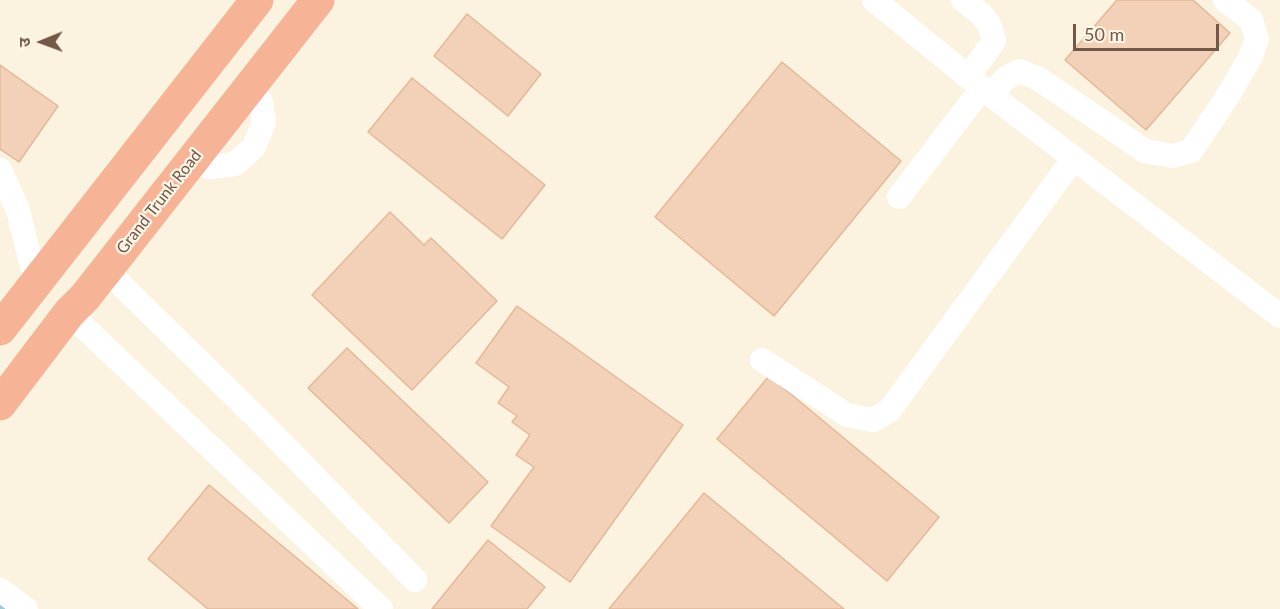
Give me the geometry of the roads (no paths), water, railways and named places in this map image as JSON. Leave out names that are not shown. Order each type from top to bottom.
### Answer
[{"type":"highway","points":[[0,329],[257,0]]},
{"type":"highway","points":[[276,0],[310,10]]},
{"type":"highway","name":"Grand Trunk Road","points":[[0,404],[69,313],[106,270],[310,10]]},
{"type":"highway","points":[[142,147],[185,169]]},
{"type":"street","points":[[874,0],[980,87],[1280,316]]},
{"type":"street","points":[[898,197],[980,87],[994,41],[990,26],[963,0]]},
{"type":"street","points":[[980,87],[1006,78],[1020,70],[1039,79],[1145,152],[1173,156],[1191,151],[1249,60],[1257,39],[1251,20],[1225,0]]},
{"type":"street","points":[[762,360],[847,415],[873,420],[890,411],[1074,158]]},
{"type":"street","points":[[0,170],[18,210],[36,283]]},
{"type":"street","points":[[106,270],[260,421],[415,580]]},
{"type":"street","points":[[69,313],[381,609]]},
{"type":"street","points":[[0,590],[26,609]]},
{"type":"waterway","points":[[0,605],[4,609]]}]
